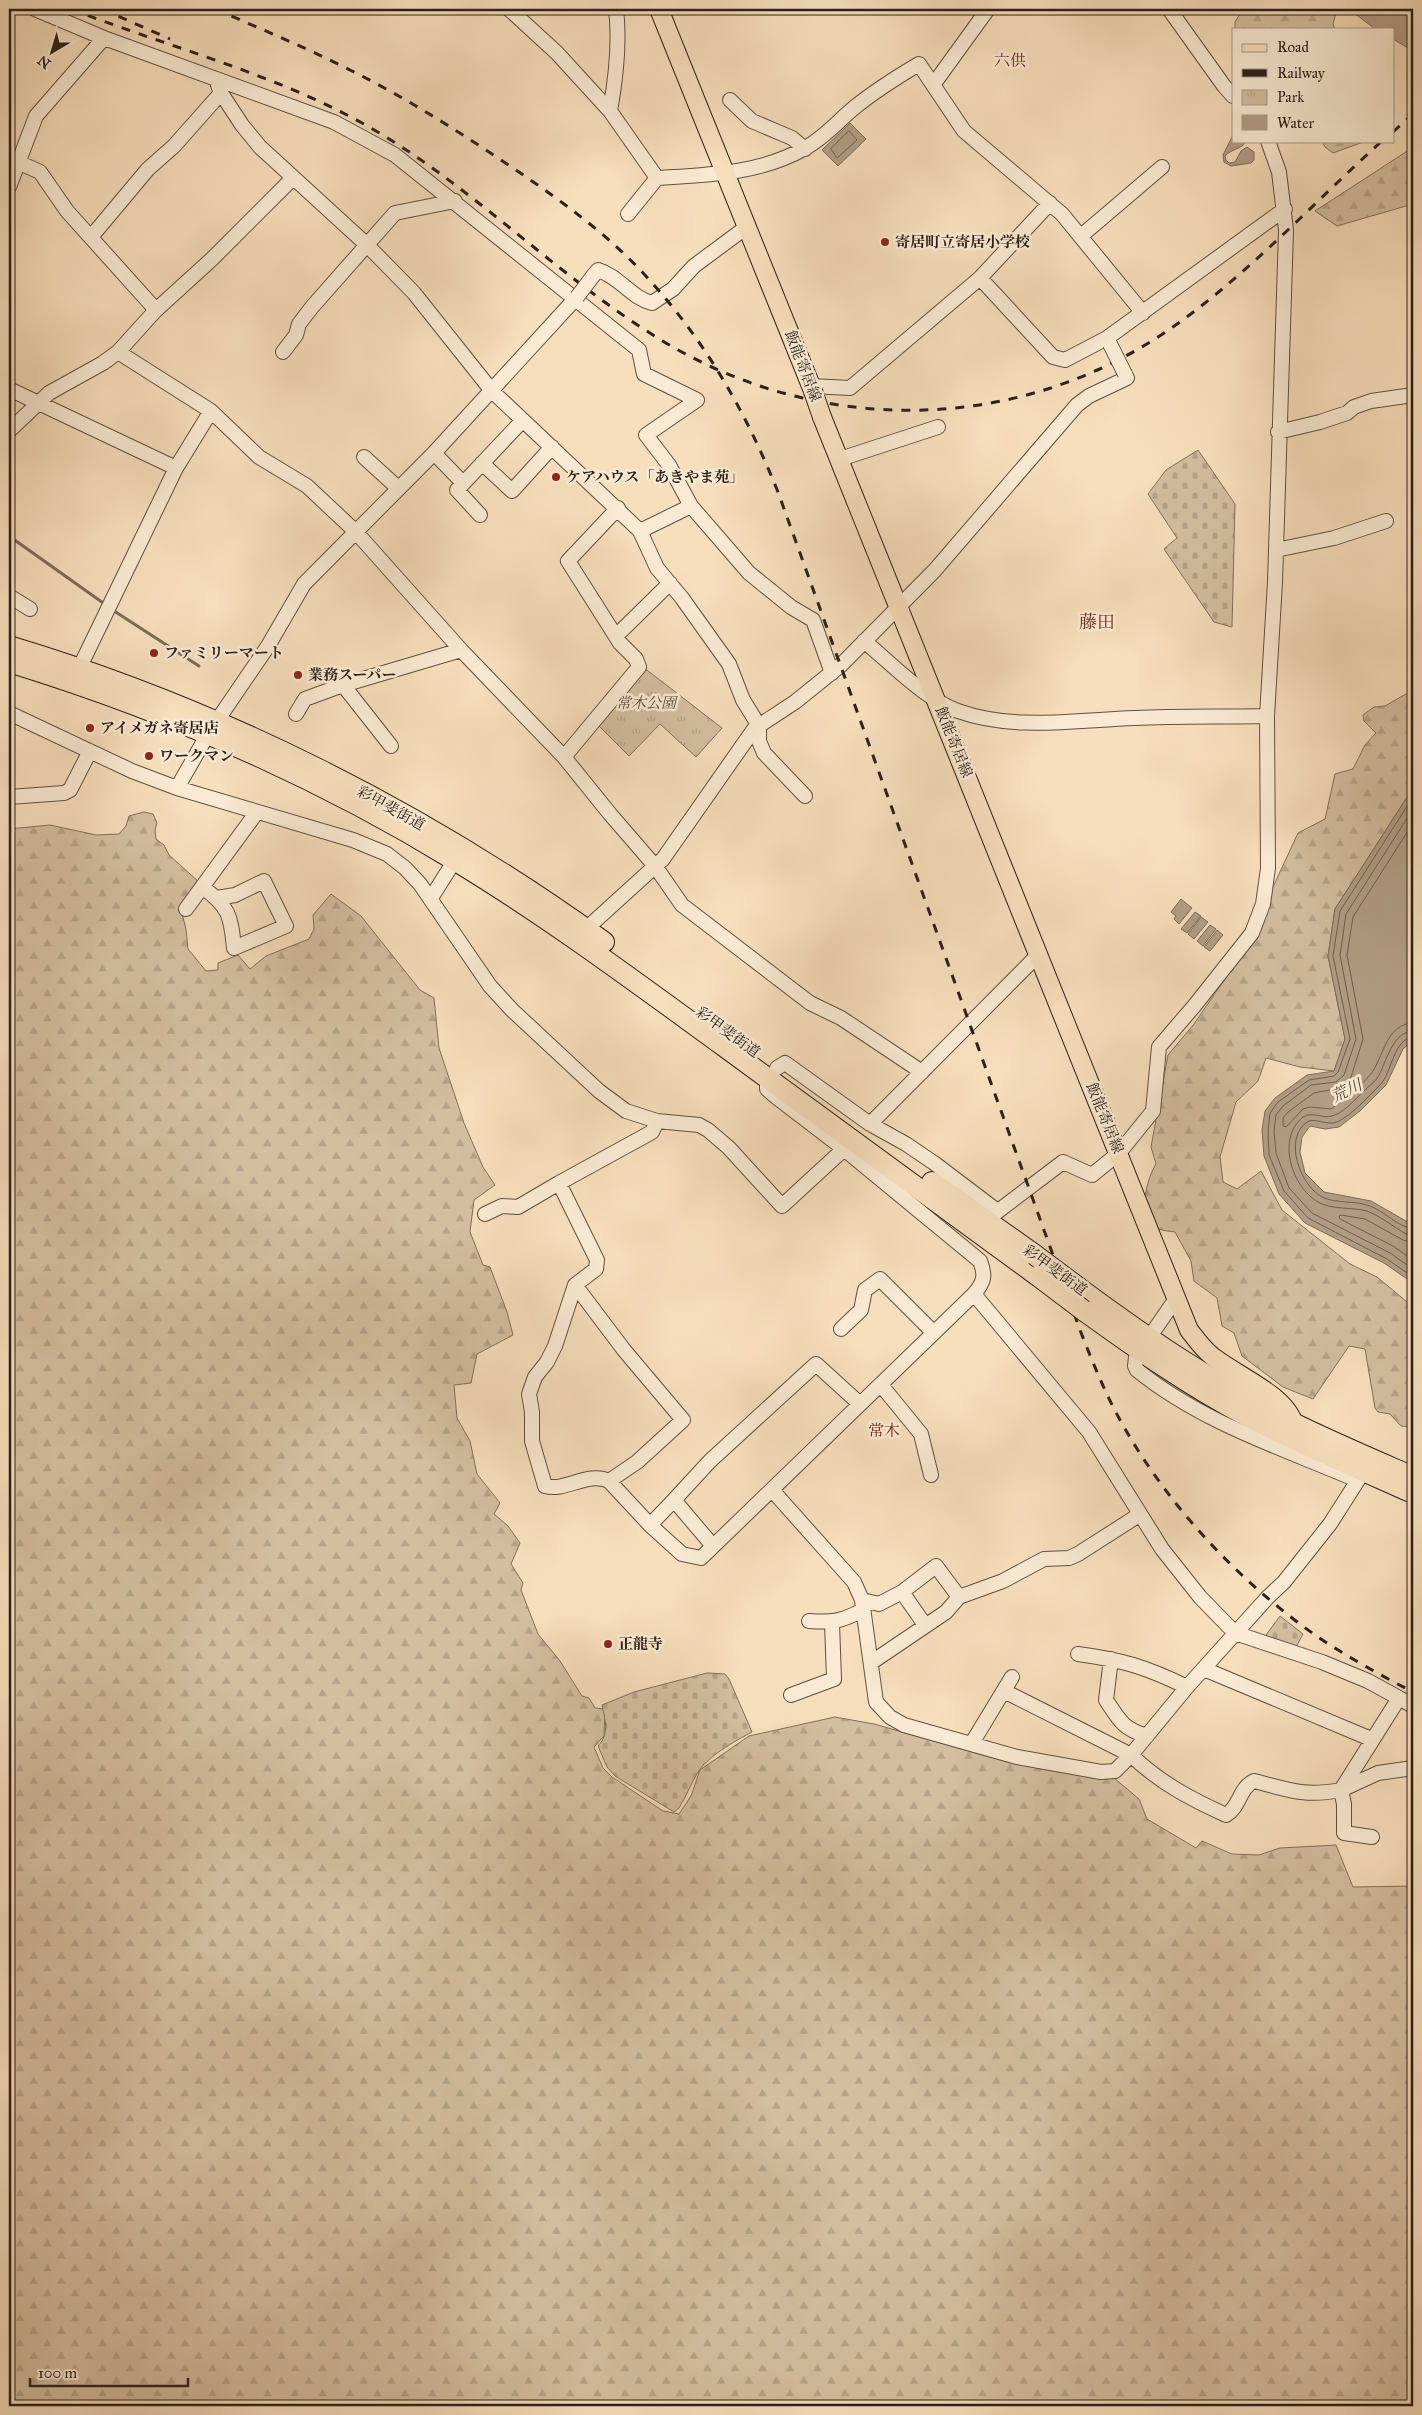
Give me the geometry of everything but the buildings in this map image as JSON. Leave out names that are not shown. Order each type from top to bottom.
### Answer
[{"type":"highway","name":"彩甲斐街道","points":[[9,646],[76,675],[340,780],[464,848],[544,898],[1083,1310],[1196,1387],[1292,1431],[1364,1470],[1413,1492]]},
{"type":"highway","name":"彩甲斐街道","points":[[9,662],[76,675]]},
{"type":"highway","name":"彩甲斐街道","points":[[212,728],[455,860],[872,1139],[1139,1332],[1292,1431]]},
{"type":"highway","name":"彩甲斐街道","points":[[1364,1470],[1413,1477]]},
{"type":"main road","name":"飯能寄居線","points":[[659,9],[748,226],[822,417],[1189,1330],[1213,1357],[1277,1401],[1288,1412],[1292,1431]]},
{"type":"street","points":[[35,9],[104,38],[334,122],[356,133],[394,154],[576,298],[638,350],[644,374],[697,400],[646,435],[669,465],[691,506],[748,573],[791,607],[813,620],[832,673]]},
{"type":"street","points":[[509,9],[558,53],[610,111],[657,178]]},
{"type":"street","points":[[610,111],[616,80],[618,23],[616,9]]},
{"type":"street","points":[[933,85],[988,9]]},
{"type":"street","points":[[1169,9],[1232,95]]},
{"type":"street","points":[[9,187],[13,160],[36,116],[104,38]]},
{"type":"street","points":[[628,214],[657,178],[726,174],[751,168],[805,149],[856,106],[919,64],[964,131],[1050,203],[1081,236],[1144,313]]},
{"type":"street","points":[[215,77],[221,94],[242,126],[260,147],[367,246],[414,293],[492,391],[618,508],[640,531],[657,568],[729,664],[744,700],[759,726],[759,741],[764,753],[805,796]]},
{"type":"street","points":[[91,237],[143,175],[174,146],[221,94]]},
{"type":"street","points":[[730,100],[752,121],[792,138],[805,149]]},
{"type":"street","points":[[559,1183],[597,1260],[596,1269],[575,1285],[555,1346],[547,1362],[535,1377],[529,1394],[532,1412],[532,1441],[545,1486],[552,1488],[591,1478],[603,1478],[609,1481],[650,1525],[682,1554],[701,1558],[974,1294],[983,1283],[985,1273],[970,1244],[767,1089],[772,1072],[785,1064],[800,1072],[870,1124],[906,1144],[982,1197],[994,1212],[1063,1162],[1092,1175],[1119,1153],[1153,1111],[1159,1047],[1195,1006],[1252,933],[1263,904],[1268,868],[1268,716],[1286,265],[1285,209],[1279,172],[1268,142]]},
{"type":"street","points":[[13,160],[40,172],[62,204],[156,310]]},
{"type":"street","points":[[1081,236],[1162,167]]},
{"type":"street","points":[[9,430],[49,393],[103,363],[118,352],[156,310],[212,259],[293,178]]},
{"type":"street","points":[[283,352],[296,335],[299,324],[312,307],[395,213],[454,201]]},
{"type":"street","points":[[812,388],[850,388],[980,278],[1050,203]]},
{"type":"street","points":[[980,278],[1053,357],[1065,360],[1108,341],[1285,209]]},
{"type":"street","points":[[177,788],[212,728],[268,646],[304,584],[492,391],[576,298],[598,270],[607,273],[643,301],[652,303],[673,289],[694,266],[748,226]]},
{"type":"street","points":[[586,929],[663,859],[716,786],[754,729],[795,702],[832,673],[935,570],[1077,405],[1089,396],[1127,378],[1108,341]]},
{"type":"street","points":[[118,352],[211,411],[259,457],[307,486],[355,532],[461,650],[564,757],[655,866],[682,905],[810,1003],[842,1018],[922,1072]]},
{"type":"street","points":[[9,389],[176,468]]},
{"type":"street","points":[[1278,432],[1347,413],[1354,407],[1372,401],[1413,394]]},
{"type":"street","points":[[76,675],[176,468],[211,411]]},
{"type":"street","points":[[480,514],[457,490],[523,420]]},
{"type":"street","points":[[840,459],[938,427]]},
{"type":"street","points":[[482,463],[512,490],[552,447]]},
{"type":"street","points":[[434,452],[463,483]]},
{"type":"street","points":[[364,458],[398,488]]},
{"type":"street","points":[[640,531],[691,506]]},
{"type":"street","points":[[564,757],[639,667],[636,660],[620,643],[568,561],[618,508]]},
{"type":"street","points":[[1276,550],[1334,538],[1386,521]]},
{"type":"street","points":[[616,636],[670,583]]},
{"type":"street","points":[[9,596],[30,609]]},
{"type":"street","points":[[864,641],[938,702],[958,711],[992,721],[1020,723],[1152,717],[1268,716]]},
{"type":"street","points":[[296,714],[305,699],[343,685],[461,650]]},
{"type":"street","points":[[343,685],[391,746]]},
{"type":"street","points":[[9,714],[177,788],[353,840],[387,854],[405,868],[431,898],[490,986],[512,1010],[607,1097],[626,1111],[657,1121],[699,1125],[708,1130],[729,1148],[782,1206],[844,1149]]},
{"type":"street","points":[[9,797],[39,796],[64,793],[70,790],[90,751]]},
{"type":"street","points":[[186,909],[257,812]]},
{"type":"street","points":[[431,898],[455,860]]},
{"type":"street","points":[[202,887],[218,898],[229,913],[234,948],[286,926],[264,881],[235,895],[218,898]]},
{"type":"street","points":[[870,1124],[1038,954]]},
{"type":"street","points":[[485,1214],[502,1206],[518,1207],[652,1132],[657,1121]]},
{"type":"street","points":[[841,1329],[860,1310],[864,1290],[880,1279],[933,1332]]},
{"type":"street","points":[[575,1285],[624,1350],[683,1420],[637,1462],[609,1481]]},
{"type":"street","points":[[974,1294],[1088,1432],[1139,1515],[1200,1597],[1235,1633],[1322,1662],[1368,1681],[1413,1706]]},
{"type":"street","points":[[1152,1332],[1176,1300]]},
{"type":"street","points":[[772,1490],[854,1582],[863,1605],[876,1702],[890,1717],[904,1725],[1017,1756],[1101,1772],[1115,1771],[1131,1755],[1235,1633],[1284,1582],[1330,1524],[1364,1470],[1249,1435],[1188,1405],[1137,1370],[1134,1366],[1136,1357]]},
{"type":"street","points":[[650,1525],[710,1461],[816,1364],[860,1404]]},
{"type":"street","points":[[881,1385],[921,1434],[931,1475]]},
{"type":"street","points":[[674,1500],[713,1546]]},
{"type":"street","points":[[872,1662],[946,1612],[960,1597],[1003,1582],[1044,1559],[1069,1558],[1078,1554],[1139,1515]]},
{"type":"street","points":[[809,1621],[832,1623],[847,1618],[863,1605],[879,1604],[902,1592],[936,1566],[960,1597]]},
{"type":"street","points":[[902,1592],[925,1625]]},
{"type":"street","points":[[791,1695],[834,1679],[832,1623]]},
{"type":"street","points":[[1078,1654],[1111,1659],[1151,1669],[1187,1687]]},
{"type":"street","points":[[1111,1659],[1106,1700],[1123,1726],[1131,1731],[1147,1736]]},
{"type":"street","points":[[1204,1669],[1371,1739]]},
{"type":"street","points":[[972,1743],[1012,1677]]},
{"type":"street","points":[[1004,1691],[1131,1755],[1148,1772],[1178,1793],[1226,1815],[1232,1812],[1245,1785],[1254,1781],[1301,1794],[1317,1794],[1341,1790],[1378,1773],[1413,1768]]},
{"type":"street","points":[[1372,1836],[1344,1833],[1344,1804],[1341,1790],[1371,1739],[1399,1698]]},
{"type":"green space","points":[[1243,9],[1337,9],[1333,24],[1335,28],[1235,28],[1235,22]]},
{"type":"green space","points":[[1322,142],[1363,142],[1333,153],[1325,147]]},
{"type":"green space","points":[[1409,150],[1413,150],[1413,204],[1337,226],[1315,211]]},
{"type":"green space","points":[[1198,450],[1235,504],[1232,627],[1214,622],[1164,549],[1177,538],[1148,494],[1166,470]]},
{"type":"green space","name":"常木公園","points":[[643,667],[722,728],[696,757],[660,724],[629,756],[597,724]]},
{"type":"green space","points":[[1413,690],[1413,788],[1335,909],[1328,956],[1345,1039],[1334,1071],[1300,1067],[1266,1058],[1258,1081],[1236,1102],[1220,1157],[1223,1182],[1237,1189],[1261,1171],[1282,1210],[1350,1264],[1377,1277],[1413,1307],[1413,1427],[1401,1426],[1390,1414],[1378,1412],[1375,1408],[1365,1349],[1349,1346],[1313,1399],[1283,1387],[1242,1356],[1234,1333],[1222,1326],[1217,1298],[1194,1281],[1191,1261],[1175,1232],[1159,1229],[1152,1224],[1147,1217],[1145,1199],[1146,1189],[1156,1164],[1151,1147],[1168,1055],[1194,1024],[1242,954],[1298,833],[1325,819],[1335,774],[1353,769],[1365,745],[1376,733],[1364,721],[1363,715],[1374,707],[1385,706]]},
{"type":"green space","points":[[144,812],[153,814],[157,823],[155,830],[156,839],[164,845],[169,855],[199,882],[181,910],[186,929],[188,949],[206,971],[218,970],[218,963],[238,955],[250,969],[266,956],[309,939],[314,929],[313,915],[331,894],[361,916],[420,990],[434,998],[439,1048],[464,1123],[483,1167],[495,1185],[474,1200],[470,1232],[483,1265],[490,1267],[507,1312],[513,1335],[477,1354],[471,1383],[454,1385],[457,1418],[470,1441],[477,1474],[500,1503],[494,1514],[508,1526],[520,1543],[511,1564],[523,1583],[521,1590],[538,1634],[560,1661],[582,1696],[589,1698],[595,1708],[605,1709],[604,1736],[594,1747],[603,1768],[612,1777],[663,1811],[679,1814],[691,1796],[700,1770],[749,1736],[835,1717],[874,1724],[990,1757],[1114,1778],[1139,1799],[1147,1819],[1196,1848],[1202,1841],[1232,1854],[1259,1855],[1280,1848],[1336,1845],[1353,1887],[1413,1886],[1413,2406],[1332,2406],[1298,2400],[1295,2406],[9,2406],[9,829],[50,825],[96,835],[119,834],[126,826],[129,816]]},
{"type":"green space","points":[[1280,1616],[1303,1634],[1296,1647],[1271,1639],[1266,1635]]},
{"type":"green space","points":[[707,1673],[725,1674],[729,1679],[752,1732],[722,1750],[701,1768],[679,1808],[674,1812],[615,1776],[607,1767],[598,1746],[605,1732],[602,1705],[634,1692]]},
{"type":"water","points":[[1349,9],[1413,9],[1413,51],[1394,40],[1394,28],[1374,28]]},
{"type":"water","points":[[850,123],[866,139],[838,166],[822,150]]},
{"type":"water","points":[[1232,137],[1232,142],[1246,142],[1241,147],[1227,154],[1225,156],[1226,160],[1229,163],[1235,162],[1241,151],[1247,147],[1254,152],[1254,160],[1251,163],[1231,166],[1224,162],[1223,155]]},
{"type":"water","name":"荒川","points":[[1413,788],[1413,1040],[1403,1049],[1386,1085],[1360,1111],[1339,1127],[1325,1129],[1310,1126],[1302,1137],[1300,1152],[1305,1173],[1324,1192],[1371,1201],[1413,1225],[1413,1283],[1384,1263],[1305,1223],[1279,1194],[1264,1156],[1262,1130],[1265,1111],[1275,1098],[1307,1075],[1334,1071],[1345,1039],[1328,956],[1335,909]]},
{"type":"water","points":[[1181,899],[1192,908],[1179,924],[1174,919],[1176,916],[1171,912]]},
{"type":"water","points":[[1195,912],[1201,916],[1187,933],[1181,929]]},
{"type":"water","points":[[1201,917],[1208,922],[1194,939],[1188,934]]},
{"type":"water","points":[[1210,925],[1216,929],[1203,946],[1197,941]]},
{"type":"water","points":[[1217,930],[1223,935],[1210,951],[1204,947]]},
{"type":"waterway","points":[[9,536],[106,605]]},
{"type":"waterway","points":[[111,609],[199,666]]},
{"type":"railway","points":[[71,9],[271,81],[311,97],[349,116],[421,160],[618,312],[653,335],[714,368],[778,391],[843,406],[910,410],[977,405],[1043,390],[1107,366],[1167,331],[1224,288],[1278,240],[1381,142]]},
{"type":"railway","points":[[102,9],[170,39]]},
{"type":"railway","points":[[215,9],[301,47],[373,82],[434,117],[513,168],[565,205],[629,259],[666,299],[705,350],[752,433],[778,492],[1080,1330],[1117,1415],[1142,1457],[1163,1486],[1208,1541],[1233,1567],[1287,1614],[1315,1635],[1363,1665],[1413,1692]]},
{"type":"railway","points":[[1394,131],[1413,114]]},
{"type":"place","name":"寄居町立寄居小学校","points":[[885,242]]},
{"type":"place","name":"ケアハウス「あきやま苑」","points":[[556,477]]},
{"type":"place","name":"ファミリーマート","points":[[154,653]]},
{"type":"place","name":"業務スーパー","points":[[298,675]]},
{"type":"place","name":"アイメガネ寄居店","points":[[90,728]]},
{"type":"place","name":"ワークマン","points":[[149,756]]},
{"type":"place","name":"正龍寺","points":[[608,1644]]},
{"type":"district","name":"六供","points":[[1010,60]]},
{"type":"district","name":"藤田","points":[[1097,622]]},
{"type":"district","name":"常木","points":[[884,1430]]}]
